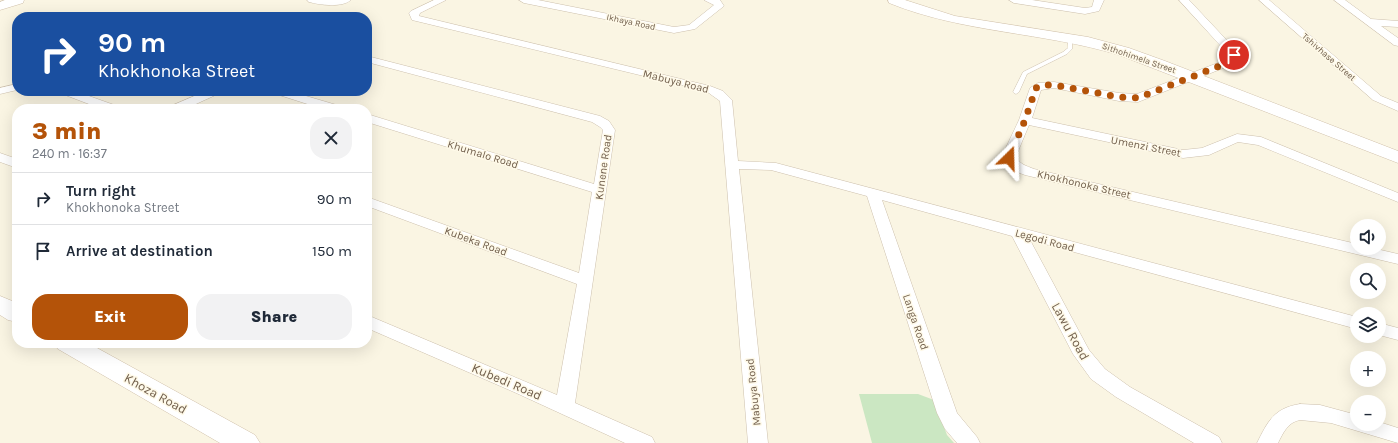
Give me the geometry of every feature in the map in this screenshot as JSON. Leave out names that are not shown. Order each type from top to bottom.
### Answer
[{"type":"street","points":[[0,6],[18,0]]},
{"type":"street","points":[[312,0],[327,3],[346,0]]},
{"type":"street","name":"Mabuya Road","points":[[441,0],[414,13],[415,18],[695,85],[720,93],[726,100],[758,443]]},
{"type":"street","name":"Ikhaya Road","points":[[524,0],[674,30],[692,27],[719,6],[717,2],[709,0]]},
{"type":"street","name":"Sithohimela Street","points":[[894,0],[919,10],[960,20],[1070,38],[1126,52],[1398,157]]},
{"type":"street","points":[[1014,0],[1085,11],[1096,9],[1099,0]]},
{"type":"street","name":"Khokhonoka Street","points":[[1184,0],[1234,55],[1232,61],[1138,98],[1119,97],[1054,85],[1039,86],[1036,88],[1025,120],[1009,156],[1010,161],[1020,168],[1398,259]]},
{"type":"street","name":"Tshivhase Street","points":[[1264,0],[1377,98],[1398,107]]},
{"type":"street","points":[[1339,0],[1398,43]]},
{"type":"street","points":[[1371,22],[1398,24]]},
{"type":"street","name":"Kunene Road","points":[[372,60],[596,119],[608,127],[609,130],[600,190],[565,406]]},
{"type":"street","points":[[0,91],[12,88]]},
{"type":"street","points":[[77,96],[99,104]]},
{"type":"street","points":[[186,104],[205,96]]},
{"type":"street","points":[[293,96],[320,104]]},
{"type":"street","name":"Khumalo Road","points":[[372,120],[600,190]]},
{"type":"street","name":"Umenzi Street","points":[[1025,120],[1183,154],[1204,152],[1237,138],[1261,141],[1398,198]]},
{"type":"street","points":[[0,157],[12,162]]},
{"type":"street","name":"Legodi Road","points":[[732,165],[771,166],[1350,321]]},
{"type":"street","name":"Langa Road","points":[[873,194],[947,413],[961,435],[970,443]]},
{"type":"street","name":"Kubeka Road","points":[[372,203],[586,280]]},
{"type":"street","name":"Lawu Road","points":[[1018,232],[1082,354],[1098,374],[1123,392],[1212,443]]},
{"type":"street","points":[[0,304],[12,311]]},
{"type":"street","name":"Kubedi Road","points":[[372,323],[565,406],[645,443]]},
{"type":"street","points":[[1386,331],[1398,334]]},
{"type":"street","name":"Khoza Road","points":[[76,348],[245,443]]},
{"type":"street","points":[[1267,443],[1284,418],[1289,415],[1305,412],[1319,413],[1350,421]]},
{"type":"street","points":[[1382,431],[1398,436]]},
{"type":"lane","points":[[1016,92],[1025,72],[1065,53],[1070,48],[1070,38]]},
{"type":"green space","points":[[859,394],[918,394],[934,400],[947,435],[954,443],[872,443]]},
{"type":"route","points":[[1009,158],[1025,120],[1036,88],[1039,86],[1054,85],[1119,97],[1138,98],[1232,61],[1234,55]]}]
